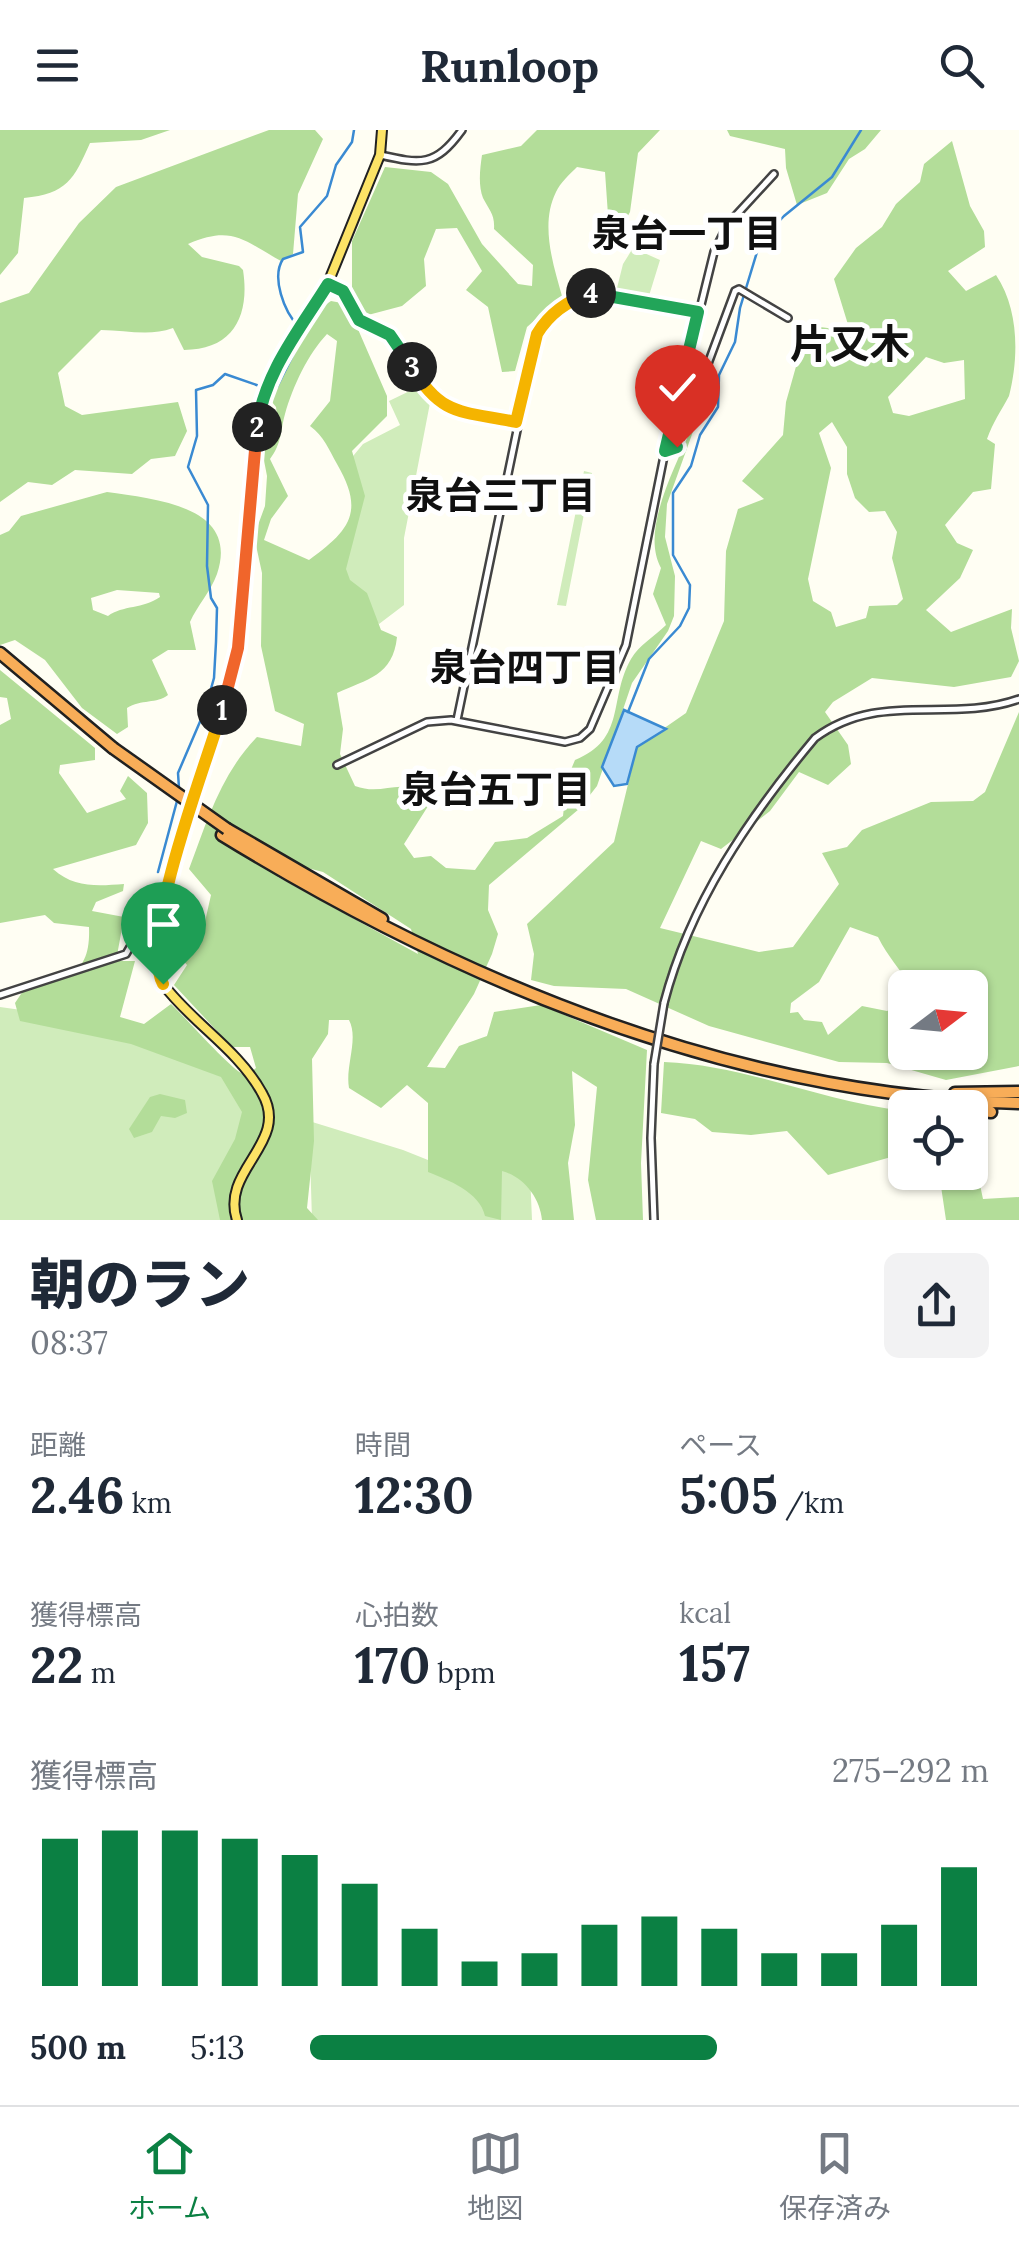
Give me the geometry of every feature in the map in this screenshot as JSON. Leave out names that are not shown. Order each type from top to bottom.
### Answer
[{"type":"highway","points":[[0,653],[111,751]]},
{"type":"highway","points":[[0,662],[111,751],[224,832],[336,903],[512,986],[661,1040],[888,1093]]},
{"type":"highway","points":[[224,832],[411,934],[596,1011],[780,1064],[876,1083],[1019,1097]]},
{"type":"highway","points":[[842,1084],[937,1098],[1019,1097]]},
{"type":"main road","points":[[237,1220],[233,1208],[235,1187],[267,1136],[270,1115],[262,1091],[243,1067],[163,984],[156,961],[162,914],[238,648],[260,399],[328,284],[380,155],[382,130]]},
{"type":"street","points":[[380,155],[418,164],[438,156],[462,130]]},
{"type":"street","points":[[338,764],[427,722],[456,720],[565,742],[580,738],[590,729],[626,645],[665,451],[714,252],[728,224],[774,174]]},
{"type":"street","points":[[328,284],[343,291],[359,320],[390,335],[436,402],[516,422]]},
{"type":"street","points":[[665,451],[677,447],[735,291],[739,289],[788,318]]},
{"type":"street","points":[[456,720],[537,334],[544,323],[572,300],[601,292],[698,312]]},
{"type":"street","points":[[654,1220],[654,1064],[664,1004],[676,957],[710,884],[815,738],[836,723],[872,711],[967,710],[1019,699]]},
{"type":"street","points":[[0,994],[126,954],[143,925],[162,914]]},
{"type":"green space","points":[[0,130],[170,130],[141,140],[90,143],[73,175],[60,188],[24,198],[18,253],[0,275]]},
{"type":"green space","points":[[269,130],[315,130],[323,139],[298,194],[293,254],[281,261],[227,235],[188,244],[202,257],[243,270],[244,301],[235,327],[215,344],[184,350],[173,328],[146,333],[101,330],[58,373],[65,406],[82,415],[178,402],[187,431],[175,456],[151,459],[132,474],[75,470],[52,485],[28,482],[0,502],[0,303],[29,293],[79,223],[116,187]]},
{"type":"green space","points":[[537,130],[660,130],[638,153],[630,212],[620,230],[608,215],[605,172],[577,167],[558,189],[551,204],[548,231],[562,296],[527,327],[515,371],[502,372],[488,307],[466,290],[482,271],[457,228],[436,229],[424,259],[426,286],[402,306],[368,315],[352,296],[352,241],[385,167],[431,172],[448,184],[482,244],[518,284],[532,286],[533,265],[494,229],[493,216],[481,193],[480,177],[482,155],[521,146]]},
{"type":"green space","points":[[727,130],[881,130],[865,149],[849,159],[827,193],[797,205],[786,168],[785,149],[730,136]]},
{"type":"green space","points":[[952,141],[970,206],[984,231],[985,247],[948,271],[966,291],[996,275],[1009,303],[1015,334],[1009,396],[987,439],[995,444],[991,489],[973,492],[945,525],[957,543],[973,550],[960,578],[926,610],[951,632],[1012,609],[1011,628],[1019,661],[1011,677],[954,687],[872,678],[833,702],[825,712],[848,745],[851,764],[828,785],[799,772],[770,811],[721,849],[701,841],[660,928],[759,952],[793,947],[839,884],[822,853],[847,847],[862,830],[931,802],[973,801],[985,792],[1019,712],[1019,1066],[946,1080],[911,1070],[988,1070],[988,970],[899,970],[878,937],[850,927],[819,982],[791,1003],[790,1013],[798,1012],[804,1020],[822,1022],[828,1035],[862,1006],[888,1010],[888,1063],[839,1062],[709,1026],[626,989],[554,986],[531,980],[534,954],[527,924],[614,842],[637,747],[686,713],[724,621],[726,551],[738,509],[764,499],[742,481],[783,435],[786,402],[806,331],[820,327],[850,331],[834,279],[856,248],[882,227],[896,204],[920,182],[924,164]],"holes":[[[926,357],[944,363],[964,360],[965,399],[909,416],[893,413],[888,397]],[[832,422],[847,447],[847,474],[855,498],[869,512],[885,511],[897,532],[892,558],[903,599],[897,605],[869,606],[866,618],[836,627],[831,612],[813,601],[808,579],[831,468],[819,433]]]},
{"type":"green space","points":[[633,248],[660,260],[648,299],[616,292],[623,264]]},
{"type":"green space","points":[[331,301],[347,304],[387,396],[387,416],[352,451],[365,496],[346,569],[350,580],[367,593],[381,630],[397,637],[395,650],[384,668],[337,693],[343,729],[340,754],[355,786],[412,789],[430,803],[404,844],[414,858],[431,856],[446,868],[475,870],[495,842],[527,838],[563,816],[567,779],[575,760],[602,741],[610,729],[631,659],[666,625],[653,594],[661,568],[656,553],[657,517],[710,370],[714,373],[667,504],[665,537],[675,576],[674,616],[668,631],[632,683],[597,786],[579,809],[489,885],[488,910],[498,934],[492,954],[474,994],[427,1067],[445,1068],[459,1046],[487,1036],[494,1012],[541,1005],[647,1050],[641,1163],[643,1220],[596,1220],[588,1180],[597,1087],[572,1071],[575,1125],[568,1163],[574,1220],[542,1220],[530,1190],[502,1171],[501,1220],[485,1216],[470,1194],[428,1172],[428,1103],[407,1085],[381,1108],[349,1088],[352,1027],[349,1020],[329,1020],[328,1034],[312,1059],[314,1141],[307,1208],[318,1220],[220,1220],[212,1181],[235,1139],[242,1112],[221,1077],[131,1044],[20,1021],[15,1003],[23,991],[62,978],[80,966],[89,927],[54,923],[45,915],[0,923],[0,725],[11,719],[7,698],[0,697],[0,670],[95,748],[95,760],[60,765],[59,773],[87,813],[126,799],[120,791],[128,776],[147,793],[148,823],[136,845],[53,869],[78,883],[124,884],[123,891],[96,902],[92,911],[124,917],[116,961],[135,961],[120,1017],[144,1024],[171,1004],[239,1072],[246,1076],[256,1068],[250,1047],[232,1047],[174,985],[187,965],[172,948],[174,935],[204,926],[211,895],[189,869],[216,799],[234,766],[257,737],[301,746],[304,724],[275,711],[261,646],[262,573],[254,536],[265,506],[267,476],[262,450],[279,432],[276,407],[268,397],[315,312]],"holes":[[[327,334],[337,341],[330,401],[310,426],[326,444],[346,481],[351,508],[349,519],[335,539],[309,560],[264,540],[271,519],[288,496],[270,459],[297,382]],[[288,863],[323,872],[411,929],[418,954],[278,877]]]},
{"type":"green space","points":[[418,387],[430,403],[404,538],[404,605],[379,624],[338,585],[356,523],[349,461],[363,444],[400,425],[389,401]]},
{"type":"green space","points":[[584,471],[592,473],[566,606],[557,605]]},
{"type":"green space","points":[[107,492],[189,510],[216,533],[221,551],[217,574],[190,622],[196,650],[168,650],[152,660],[168,695],[127,708],[128,727],[117,734],[82,708],[45,660],[15,640],[0,645],[0,535],[9,531],[21,516]],"holes":[[[117,590],[159,593],[154,601],[108,616],[93,610],[91,598]]]},
{"type":"green space","points":[[0,1007],[57,1015],[225,1074],[252,1119],[232,1220],[0,1220]]},
{"type":"green space","points":[[664,1062],[725,1070],[888,1108],[888,1158],[828,1175],[787,1131],[751,1135],[712,1132],[695,1119],[661,1113]]},
{"type":"green space","points":[[160,1094],[185,1100],[187,1113],[175,1118],[161,1116],[152,1132],[134,1138],[129,1129],[150,1097]]},
{"type":"green space","points":[[309,1121],[403,1150],[458,1172],[503,1160],[530,1173],[532,1220],[312,1220]]},
{"type":"green space","points":[[942,1190],[981,1190],[983,1199],[1019,1197],[1019,1220],[946,1220]]},
{"type":"water","points":[[624,710],[666,729],[637,747],[627,784],[614,786],[602,767]]},
{"type":"waterway","points":[[299,327],[281,294],[280,266],[283,259],[303,252],[300,227],[327,196],[336,165],[352,142],[354,130]]},
{"type":"waterway","points":[[628,712],[649,659],[680,626],[689,608],[690,585],[673,555],[673,493],[691,466],[700,435],[718,407],[719,375],[735,342],[740,308],[757,252],[784,216],[832,177],[861,130]]},
{"type":"waterway","points":[[179,788],[178,773],[214,678],[216,642],[217,608],[211,598],[207,566],[208,505],[188,467],[197,436],[196,390],[213,385],[225,374],[271,390],[277,387],[304,333]]},
{"type":"waterway","points":[[158,872],[177,801]]},
{"type":"district","name":"泉台一丁目","points":[[687,233]]},
{"type":"district","name":"片又木","points":[[850,343]]},
{"type":"district","name":"泉台三丁目","points":[[501,495]]},
{"type":"district","name":"泉台四丁目","points":[[525,667]]},
{"type":"district","name":"泉台五丁目","points":[[496,789]]},
{"type":"route","points":[[163,984],[156,961],[167,886],[196,800],[238,648],[260,399],[328,284],[343,291],[359,320],[390,335],[436,402],[516,422],[537,334],[544,323],[572,300],[601,292],[698,312],[665,451],[677,447]]}]
